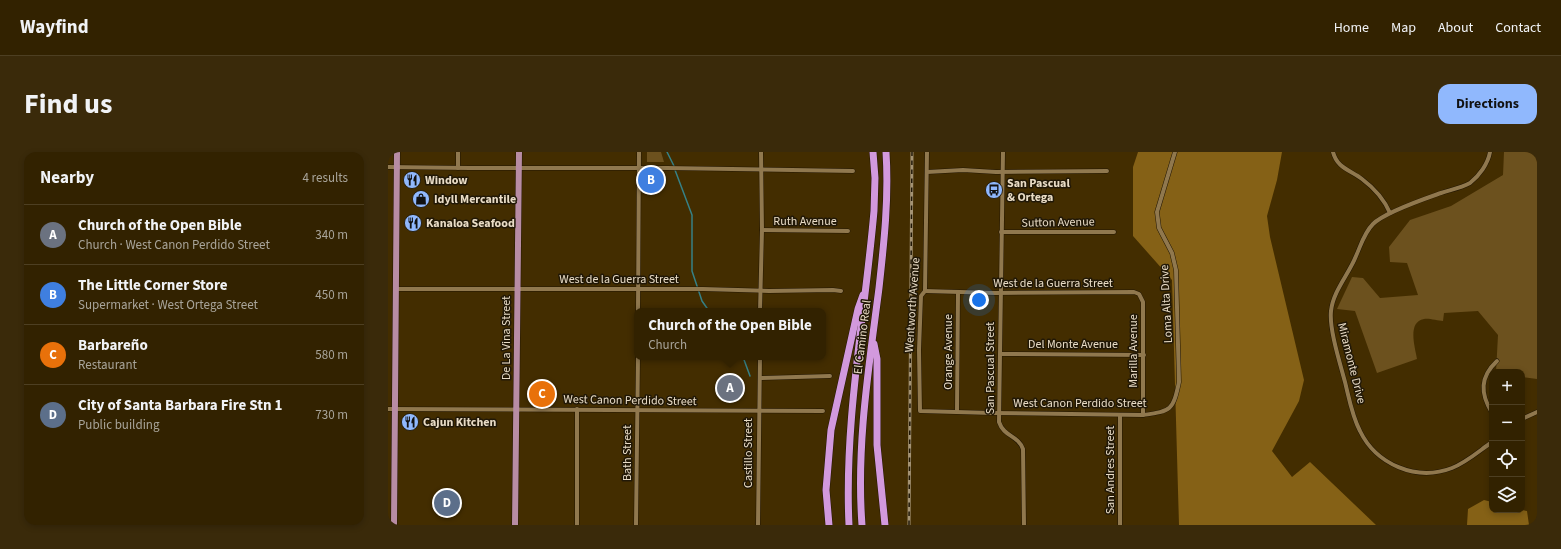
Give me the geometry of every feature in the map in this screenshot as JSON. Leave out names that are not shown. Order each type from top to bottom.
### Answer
[{"type":"highway","name":"El Camino Real","points":[[849,522],[852,416],[874,211],[875,178],[873,152]]},
{"type":"highway","name":"El Camino Real","points":[[861,522],[861,470],[864,411],[887,218],[886,152]]},
{"type":"highway","points":[[828,525],[827,482],[832,423],[858,309],[867,287]]},
{"type":"highway","points":[[872,340],[877,359],[877,445],[885,525]]},
{"type":"main road","points":[[394,525],[397,152]]},
{"type":"main road","name":"De La Vina Street","points":[[515,525],[519,152]]},
{"type":"street","points":[[458,152],[458,168]]},
{"type":"street","points":[[638,308],[639,152]]},
{"type":"street","points":[[760,308],[762,230],[761,152]]},
{"type":"street","name":"Wentworth Avenue","points":[[920,411],[919,320],[921,296],[925,292],[927,152]]},
{"type":"street","name":"San Pascual Street","points":[[1003,152],[999,422],[1003,430],[1019,441],[1024,449],[1024,525]]},
{"type":"street","name":"Loma Alta Drive","points":[[1168,410],[1172,405],[1178,382],[1177,277],[1172,254],[1159,228],[1157,212],[1175,152]]},
{"type":"street","points":[[1333,152],[1334,158],[1340,166],[1361,178],[1375,190],[1386,204],[1390,213]]},
{"type":"street","name":"Miramonte Drive","points":[[1489,444],[1468,460],[1452,468],[1435,472],[1417,472],[1400,468],[1384,460],[1370,447],[1359,430],[1330,317],[1334,296],[1356,256],[1364,235],[1373,224],[1390,213],[1470,183],[1484,167],[1490,152]]},
{"type":"street","points":[[388,167],[679,168],[853,171]]},
{"type":"street","points":[[927,172],[963,170],[1002,172],[1107,171]]},
{"type":"street","name":"Ruth Avenue","points":[[762,230],[848,231]]},
{"type":"street","name":"Sutton Avenue","points":[[1001,232],[1114,232]]},
{"type":"street","name":"West de la Guerra Street","points":[[396,289],[703,289],[841,291]]},
{"type":"street","name":"West de la Guerra Street","points":[[925,292],[1134,292]]},
{"type":"street","name":"Marilla Avenue","points":[[1134,292],[1142,296],[1143,302],[1143,415]]},
{"type":"street","name":"Orange Avenue","points":[[957,411],[958,293]]},
{"type":"street","name":"Del Monte Avenue","points":[[1001,354],[1144,355]]},
{"type":"street","name":"Bath Street","points":[[636,525],[638,360]]},
{"type":"street","name":"Castillo Street","points":[[758,525],[758,411],[760,360]]},
{"type":"street","points":[[1489,406],[1483,388],[1486,374],[1491,366],[1497,361]]},
{"type":"street","points":[[760,378],[830,376]]},
{"type":"street","name":"West Canon Perdido Street","points":[[388,409],[823,411]]},
{"type":"street","points":[[577,409],[577,525]]},
{"type":"street","name":"West Canon Perdido Street","points":[[920,411],[1143,415],[1168,410]]},
{"type":"street","points":[[1525,418],[1537,412]]},
{"type":"street","name":"San Andres Street","points":[[1120,415],[1120,525]]},
{"type":"shaded area","points":[[647,152],[661,152],[664,162],[647,162]]},
{"type":"shaded area","points":[[1138,152],[1282,152],[1277,180],[1267,216],[1270,237],[1304,380],[1299,401],[1272,451],[1292,477],[1310,462],[1376,525],[1179,525],[1172,280],[1133,236],[1133,167]]},
{"type":"shaded area","points":[[1504,152],[1537,152],[1537,379],[1525,377],[1525,369],[1496,369],[1498,335],[1478,311],[1444,313],[1443,321],[1424,319],[1419,321],[1415,325],[1413,336],[1417,359],[1377,373],[1355,311],[1337,309],[1352,277],[1363,278],[1380,298],[1418,295],[1407,263],[1390,262],[1389,247],[1410,220],[1451,206],[1503,175]]},
{"type":"shaded area","points":[[1484,500],[1489,501],[1489,513],[1525,513],[1525,511],[1527,511],[1529,525],[1467,525],[1468,509]]},
{"type":"waterway","points":[[667,152],[674,166]]},
{"type":"waterway","points":[[675,170],[692,215],[692,271],[702,301],[707,308]]},
{"type":"waterway","points":[[744,360],[750,376]]},
{"type":"railway","points":[[909,525],[912,152]]},
{"type":"place","name":"Window","points":[[412,180]]},
{"type":"place","name":"The Little Corner Store","points":[[651,180]]},
{"type":"place","name":"San Pascual & Ortega","points":[[994,190]]},
{"type":"place","name":"Idyll Mercantile","points":[[421,199]]},
{"type":"place","name":"Kanaloa Seafood","points":[[413,223]]},
{"type":"place","name":"Church of the Open Bible","points":[[730,388]]},
{"type":"place","name":"Barbareño","points":[[542,394]]},
{"type":"place","name":"Cajun Kitchen","points":[[410,422]]},
{"type":"place","name":"City of Santa Barbara Fire Stn 1","points":[[447,503]]}]
